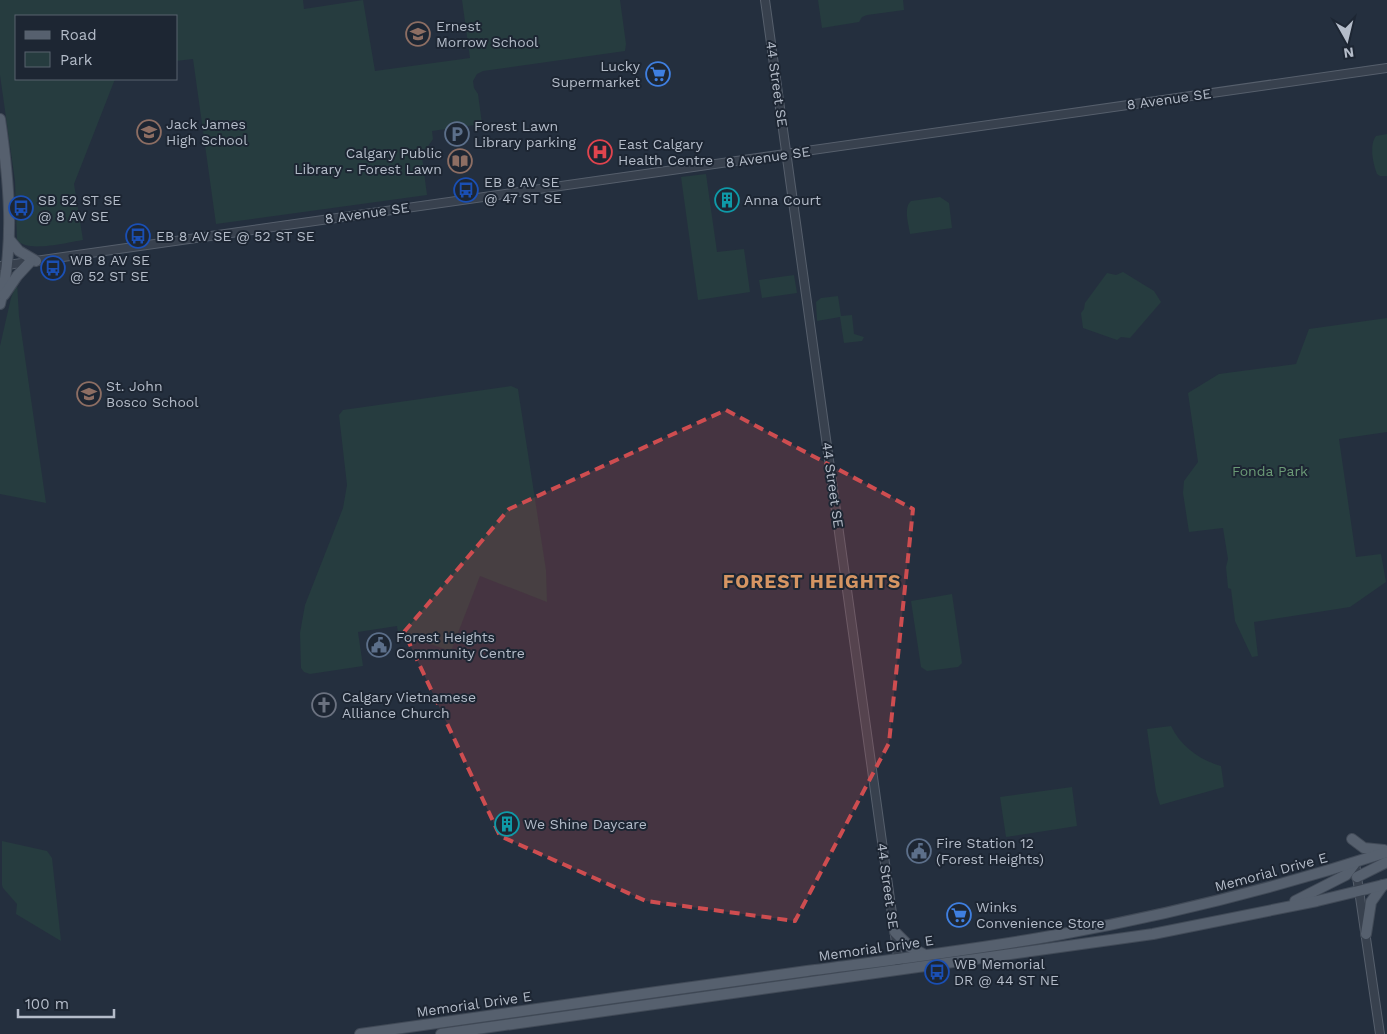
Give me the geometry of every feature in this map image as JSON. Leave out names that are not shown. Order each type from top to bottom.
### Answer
[{"type":"main road","points":[[0,119],[6,165],[9,239],[3,266],[1,301]]},
{"type":"main road","points":[[1,301],[17,276],[33,262],[19,251],[9,239]]},
{"type":"main road","points":[[1352,839],[1364,848],[1387,851]]},
{"type":"main road","name":"Memorial Drive E","points":[[360,1034],[1048,937],[1214,901],[1355,863],[1387,851]]},
{"type":"main road","points":[[1357,877],[1387,862]]},
{"type":"main road","points":[[1276,910],[1313,894],[1346,875],[1355,863]]},
{"type":"main road","points":[[1366,934],[1371,902],[1385,884]]},
{"type":"main road","name":"Memorial Drive E","points":[[441,1034],[1153,934],[1276,910],[1385,884]]},
{"type":"main road","points":[[895,932],[911,948],[925,955]]},
{"type":"street","name":"44 Street SE","points":[[765,0],[900,971]]},
{"type":"street","name":"8 Avenue SE","points":[[3,266],[1387,68]]},
{"type":"street","points":[[1355,863],[1380,1034]]},
{"type":"highlighted area","points":[[726,410],[913,509],[889,743],[795,921],[646,901],[500,836],[404,632],[509,509]]},
{"type":"green space","points":[[0,0],[303,0],[304,9],[363,0],[375,71],[470,58],[462,0],[620,0],[626,44],[625,51],[483,71],[477,74],[473,81],[474,88],[478,94],[482,124],[432,131],[433,139],[426,149],[421,150],[427,195],[216,224],[193,59],[178,61],[178,15],[15,15],[15,80],[115,80],[74,184],[83,240],[47,246],[28,246],[17,239],[15,181],[0,75]]},
{"type":"green space","points":[[818,0],[903,0],[904,10],[867,15],[862,17],[859,22],[822,28]]},
{"type":"green space","points":[[1387,134],[1387,176],[1380,176],[1377,174],[1374,165],[1372,155],[1373,144],[1376,136]]},
{"type":"green space","points":[[706,174],[717,252],[744,249],[750,292],[698,300],[681,177]]},
{"type":"green space","points":[[940,197],[949,203],[952,228],[910,234],[907,208],[911,201]]},
{"type":"green space","points":[[1123,272],[1154,291],[1161,302],[1130,338],[1121,337],[1117,340],[1083,328],[1081,313],[1085,303],[1107,273],[1116,275]]},
{"type":"green space","points":[[794,275],[797,293],[762,298],[759,280]]},
{"type":"green space","points":[[17,282],[19,316],[46,503],[0,494],[0,346],[11,298]]},
{"type":"green space","points":[[838,296],[841,316],[852,315],[854,334],[864,337],[862,341],[844,343],[840,317],[817,321],[816,302],[821,298]]},
{"type":"green space","name":"Fonda Park","points":[[1387,318],[1387,432],[1339,439],[1356,557],[1381,554],[1386,582],[1350,607],[1254,622],[1258,656],[1252,657],[1235,621],[1231,589],[1228,588],[1226,567],[1228,559],[1223,528],[1189,532],[1183,493],[1184,481],[1198,462],[1188,393],[1219,374],[1296,364],[1309,329]]},
{"type":"green space","points":[[511,386],[518,389],[546,570],[547,602],[480,576],[451,651],[415,639],[399,639],[397,626],[358,632],[363,666],[310,674],[304,672],[301,668],[300,633],[305,605],[343,508],[347,485],[339,415],[343,410]]},
{"type":"green space","points":[[952,594],[962,663],[958,667],[927,671],[921,667],[911,601]]},
{"type":"green space","points":[[1171,726],[1175,734],[1192,752],[1221,766],[1224,787],[1160,805],[1156,792],[1147,729]]},
{"type":"green space","points":[[1072,787],[1077,826],[1006,837],[1000,797]]},
{"type":"green space","points":[[2,841],[47,851],[52,858],[61,941],[16,914],[17,904],[2,885]]},
{"type":"place","name":"Ernest Morrow School","points":[[418,34]]},
{"type":"place","name":"Lucky Supermarket","points":[[658,74]]},
{"type":"place","name":"Jack James High School","points":[[149,132]]},
{"type":"place","name":"Forest Lawn Library parking","points":[[457,134]]},
{"type":"place","name":"East Calgary Health Centre","points":[[600,152]]},
{"type":"place","name":"Calgary Public Library - Forest Lawn","points":[[460,161]]},
{"type":"place","name":"EB 8 AV SE @ 47 ST SE","points":[[466,190]]},
{"type":"place","name":"Anna Court","points":[[727,200]]},
{"type":"place","name":"SB 52 ST SE @ 8 AV SE","points":[[21,208]]},
{"type":"place","name":"EB 8 AV SE @ 52 ST SE","points":[[138,236]]},
{"type":"place","name":"WB 8 AV SE @ 52 ST SE","points":[[53,268]]},
{"type":"place","name":"St. John Bosco School","points":[[89,394]]},
{"type":"place","name":"Forest Heights Community Centre","points":[[379,645]]},
{"type":"place","name":"Calgary Vietnamese Alliance Church","points":[[324,705]]},
{"type":"place","name":"We Shine Daycare","points":[[507,824]]},
{"type":"place","name":"Fire Station 12 (Forest Heights)","points":[[919,851]]},
{"type":"place","name":"Winks Convenience Store","points":[[959,915]]},
{"type":"place","name":"WB Memorial DR @ 44 ST NE","points":[[937,972]]},
{"type":"district","name":"FOREST HEIGHTS","points":[[812,581]]}]
